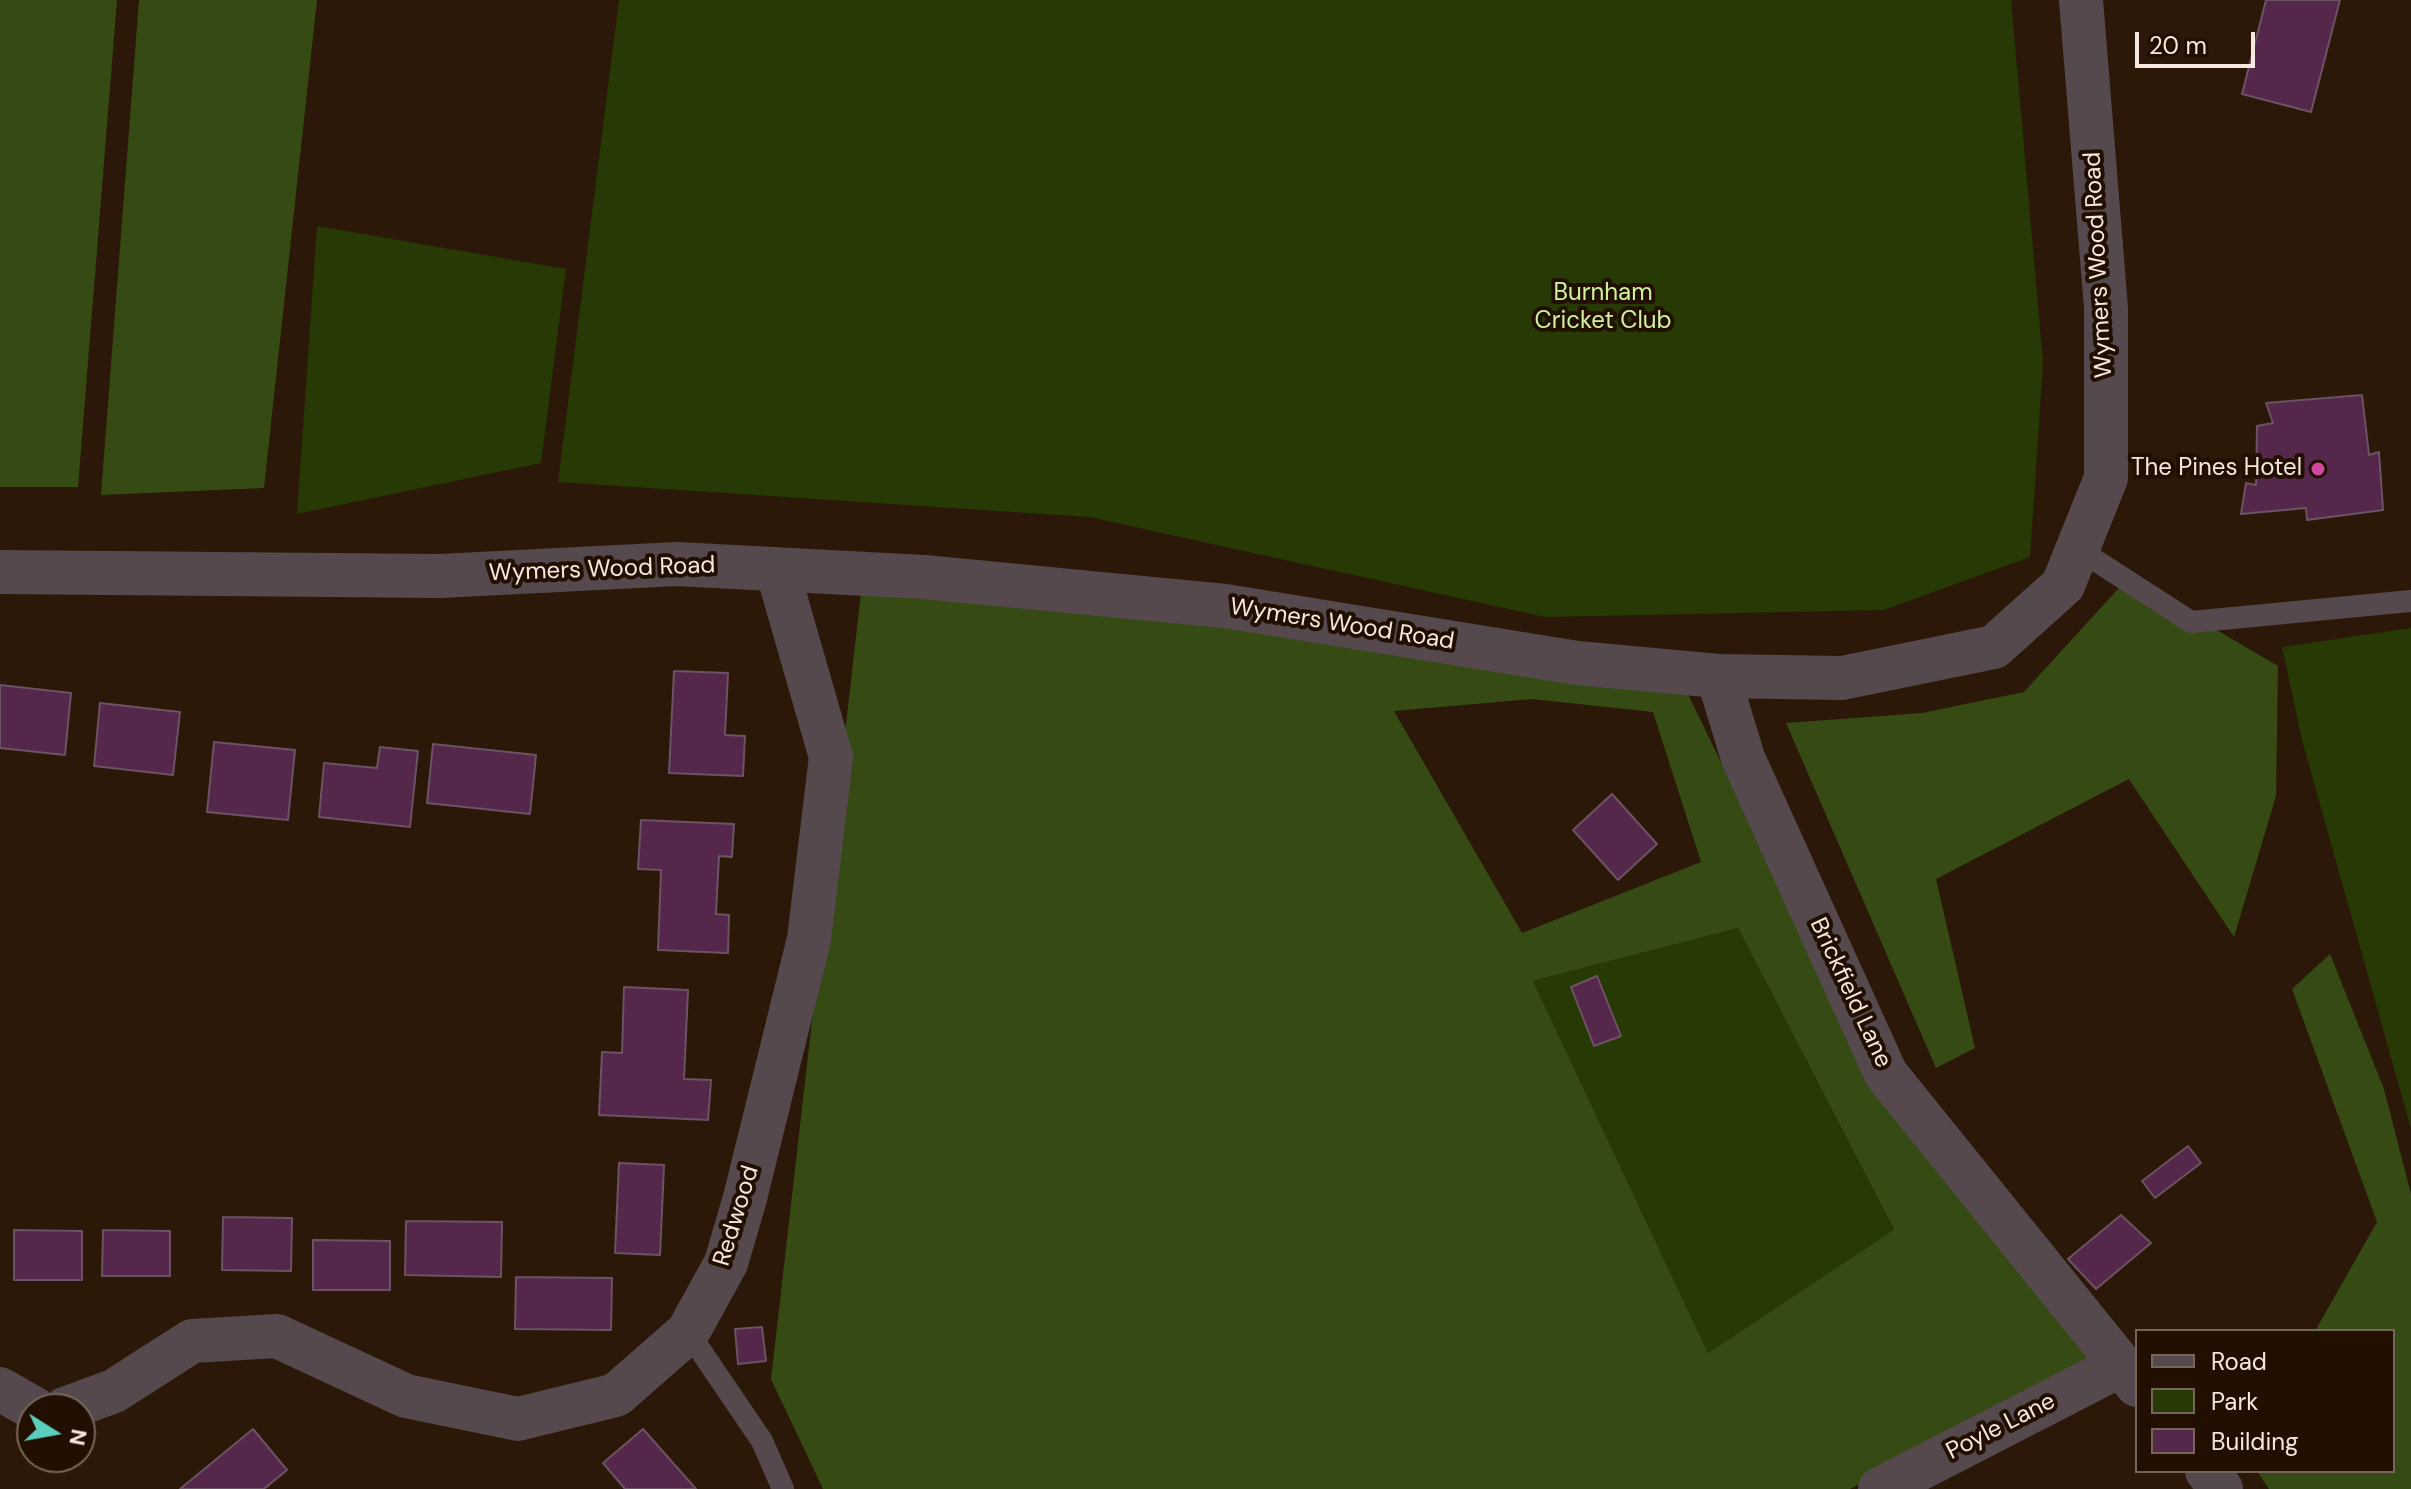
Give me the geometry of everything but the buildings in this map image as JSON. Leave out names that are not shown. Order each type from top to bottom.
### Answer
[{"type":"street","name":"Wymers Wood Road","points":[[0,572],[440,576],[677,564],[924,577],[1225,606],[1577,663],[1718,676],[1842,678],[1994,647],[2063,585],[2106,478],[2106,308],[2081,0]]},
{"type":"street","name":"Redwood","points":[[96,1398],[114,1391],[192,1341],[277,1336],[406,1396],[518,1419],[616,1395],[688,1332],[726,1263],[745,1198],[809,939],[831,757],[777,569]]},
{"type":"street","name":"Brickfield Lane","points":[[1718,676],[1743,758],[1886,1074],[2129,1375]]},
{"type":"street","name":"Poyle Lane","points":[[1880,1489],[2129,1375]]},
{"type":"street","points":[[2209,1473],[2221,1489]]},
{"type":"lane","points":[[2078,549],[2191,622],[2411,601]]},
{"type":"lane","points":[[688,1332],[762,1441],[783,1489]]},
{"type":"green space","points":[[0,0],[117,0],[78,487],[0,487]]},
{"type":"green space","points":[[139,0],[317,0],[264,488],[101,495]]},
{"type":"green space","name":"Burnham Cricket Club","points":[[619,0],[2011,0],[2043,362],[2030,557],[1884,610],[1545,617],[1089,517],[558,482]]},
{"type":"green space","points":[[317,226],[566,269],[541,463],[297,514]]},
{"type":"green space","points":[[2128,578],[2278,666],[2276,796],[2234,937],[2129,779],[1936,879],[1975,1048],[1936,1068],[1786,723],[1922,713],[2024,692]]},
{"type":"green space","points":[[861,593],[929,595],[1224,627],[1683,684],[1878,1085],[2102,1362],[1850,1489],[823,1489],[771,1379]],"holes":[[[1532,699],[1653,712],[1701,862],[1522,933],[1394,711]],[[1738,928],[1894,1230],[1708,1353],[1533,981]]]},
{"type":"green space","points":[[2411,628],[2411,1129],[2302,740],[2282,647]]},
{"type":"green space","points":[[1738,928],[1894,1231],[1708,1353],[1533,981]]},
{"type":"green space","points":[[2330,954],[2384,1089],[2411,1194],[2411,1489],[2269,1489],[2258,1473],[2395,1473],[2395,1329],[2316,1329],[2377,1222],[2292,989]]},
{"type":"place","name":"The Pines Hotel","points":[[2318,469]]}]
